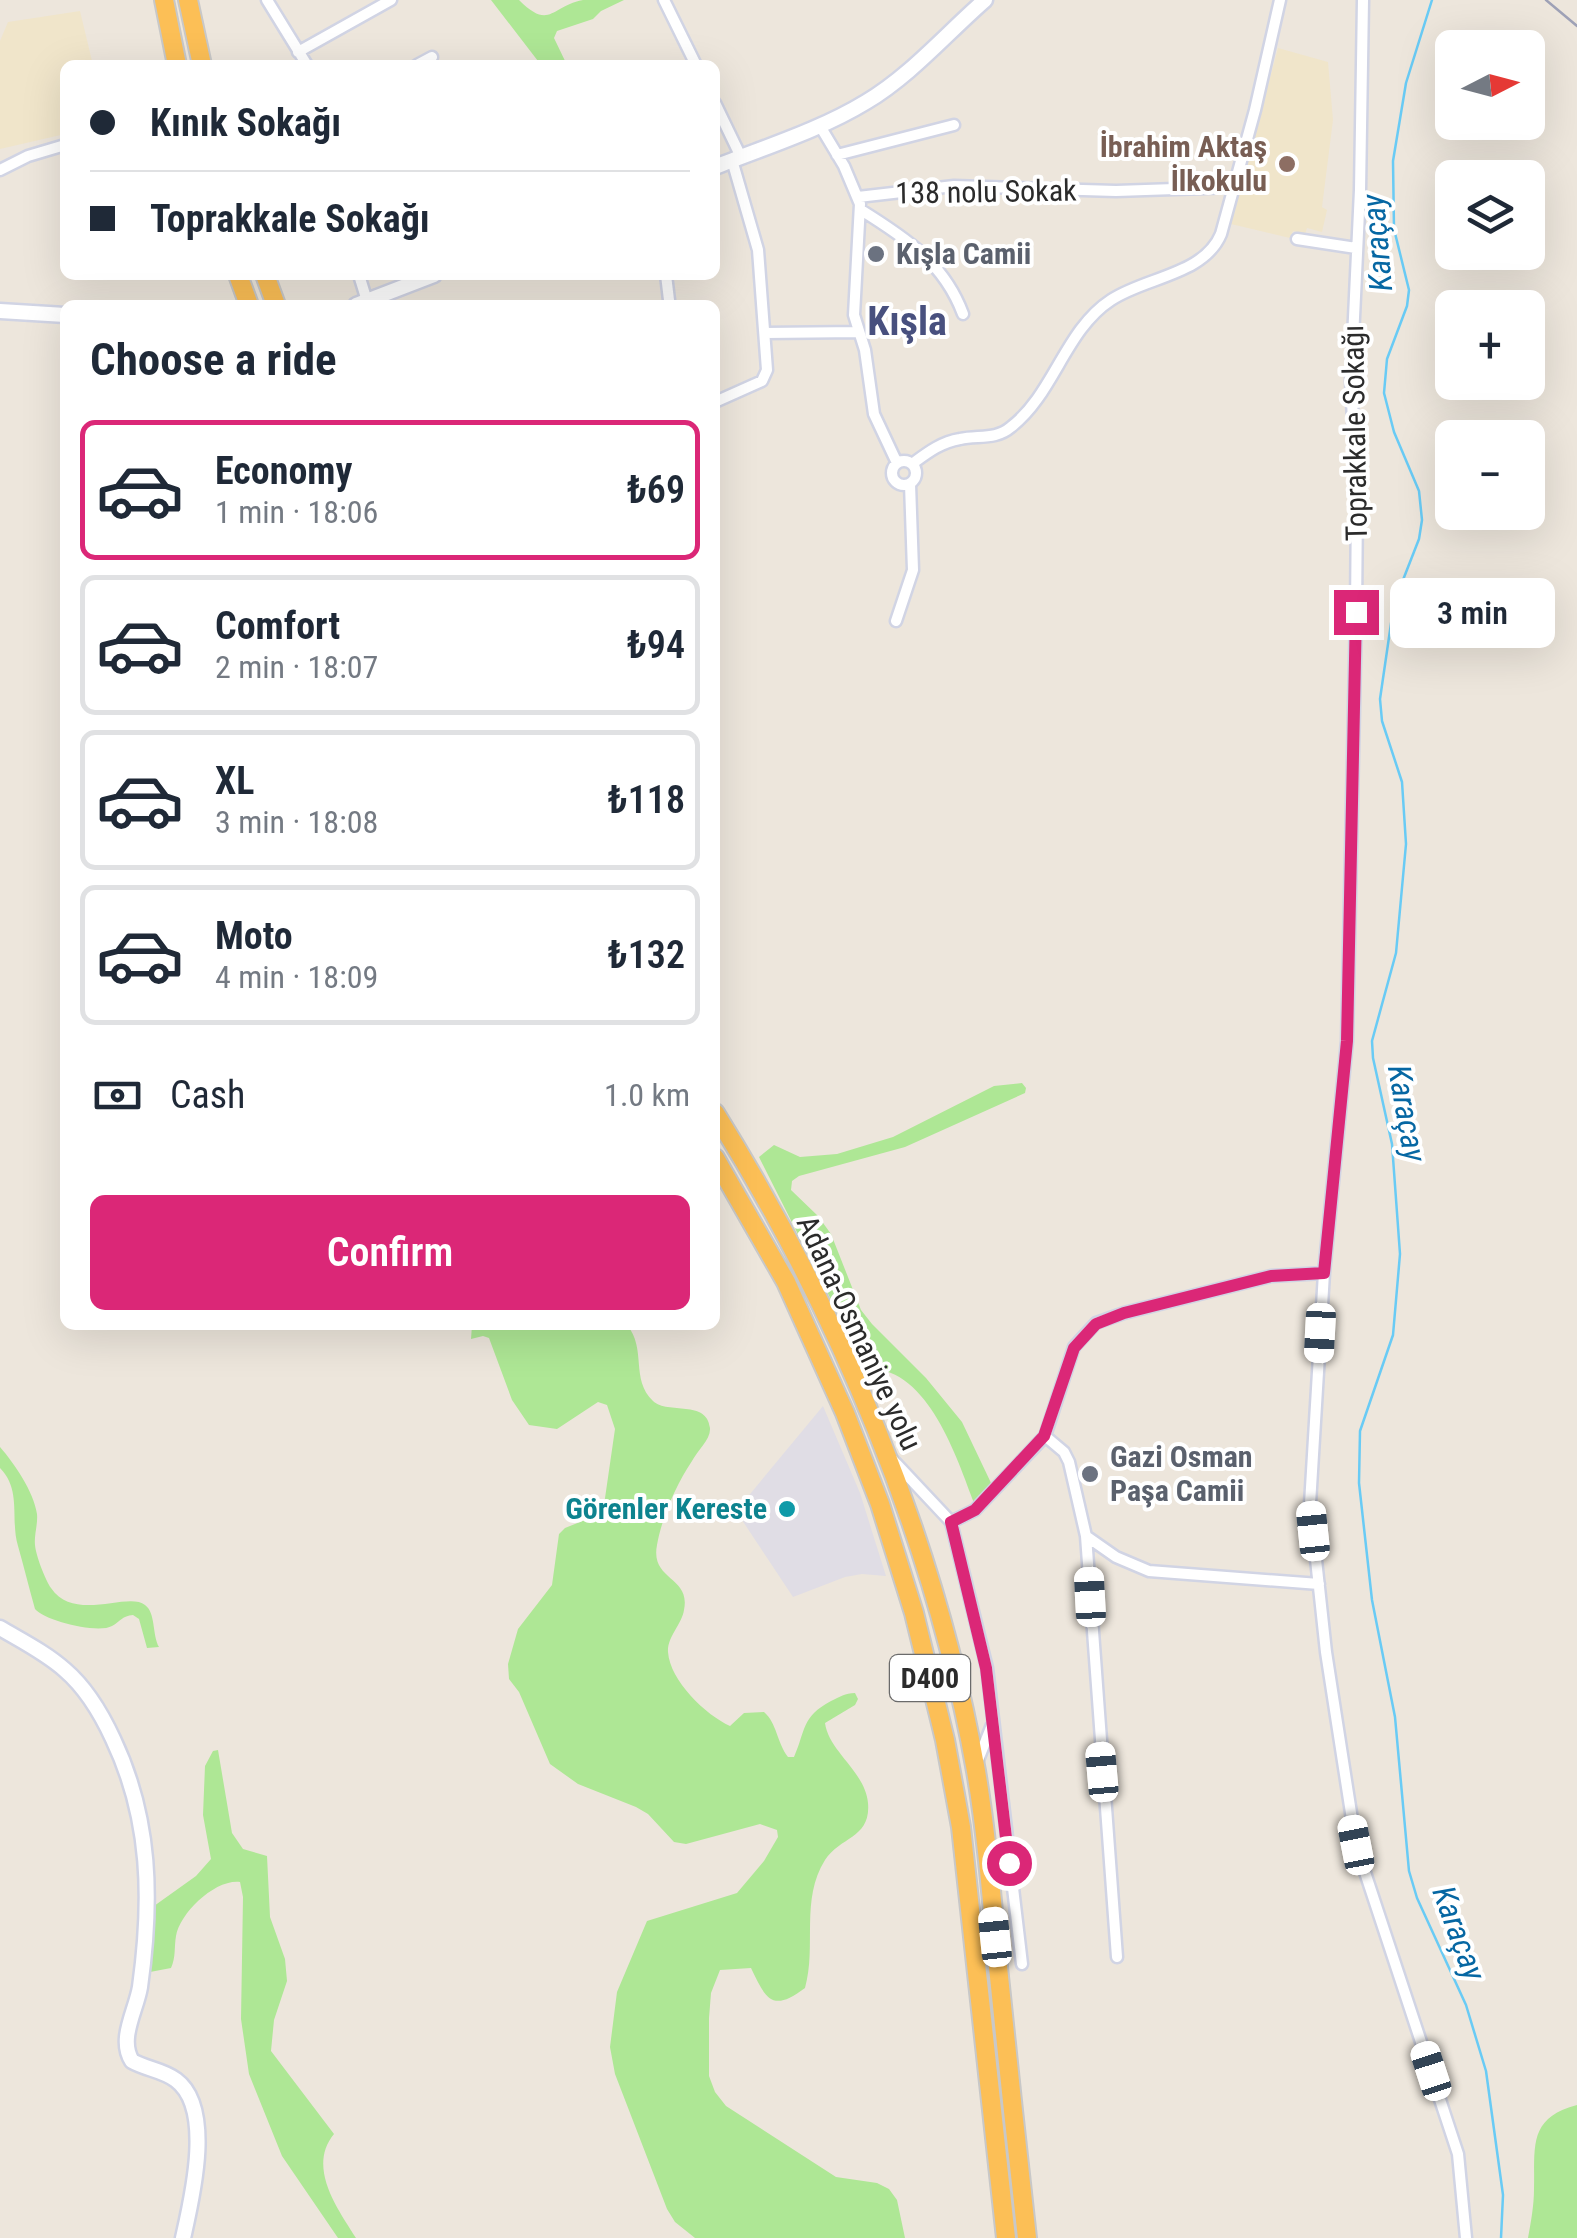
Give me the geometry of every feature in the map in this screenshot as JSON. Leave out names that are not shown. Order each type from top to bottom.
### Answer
[{"type":"highway","points":[[164,0],[177,60]]},
{"type":"highway","points":[[188,0],[201,60]]},
{"type":"highway","name":"Adana-Osmaniye yolu","points":[[720,1122],[755,1178],[848,1360],[885,1451],[943,1633],[975,1768],[1027,2238]]},
{"type":"highway","name":"Adana-Osmaniye yolu","points":[[720,1167],[786,1282],[845,1414],[880,1504],[914,1612],[961,1826],[1006,2238]]},
{"type":"street","points":[[267,0],[304,60]]},
{"type":"street","points":[[298,52],[390,0]]},
{"type":"street","points":[[664,0],[694,60]]},
{"type":"street","points":[[720,165],[820,126],[884,91],[985,0]]},
{"type":"street","points":[[912,464],[950,441],[998,435],[1014,425],[1102,306],[1212,251],[1234,188],[1280,0]]},
{"type":"street","name":"Toprakkale Sokağı","points":[[1363,0],[1351,381],[1357,501],[1347,1041],[1309,1478],[1319,1584],[1356,1845],[1458,2154],[1466,2238]]},
{"type":"street","points":[[427,60],[432,57]]},
{"type":"street","points":[[720,116],[737,158],[758,250],[766,377],[720,400]]},
{"type":"street","points":[[837,155],[954,125]]},
{"type":"street","points":[[820,126],[858,197],[861,210],[853,304],[865,350],[874,414],[897,463],[892,474],[902,486],[910,484]]},
{"type":"street","points":[[0,170],[60,146]]},
{"type":"street","name":"138 nolu Sokak","points":[[858,197],[954,186],[1116,191],[1234,188]]},
{"type":"street","points":[[861,210],[935,264],[953,289],[963,314]]},
{"type":"street","points":[[1297,239],[1356,248]]},
{"type":"street","points":[[375,300],[414,280]]},
{"type":"street","points":[[667,280],[670,300]]},
{"type":"street","points":[[0,311],[60,315]]},
{"type":"street","points":[[765,333],[859,332]]},
{"type":"street","points":[[896,621],[913,570],[910,484],[916,474],[912,464],[897,463]]},
{"type":"street","points":[[951,1522],[975,1510],[1044,1436],[1074,1348],[1096,1324],[1124,1313],[1271,1276],[1324,1273]]},
{"type":"street","points":[[1044,1436],[1064,1452],[1069,1462],[1086,1536],[1117,1957]]},
{"type":"street","points":[[885,1451],[951,1522],[982,1647],[994,1720],[1022,1964]]},
{"type":"street","points":[[1086,1536],[1116,1557],[1149,1571],[1319,1584]]},
{"type":"street","points":[[0,1628],[63,1668],[80,1684],[108,1728],[134,1791],[146,1853],[147,1908],[139,1991],[127,2048],[132,2061],[174,2078],[195,2107],[196,2150],[183,2238]]},
{"type":"street","points":[[975,1768],[994,1720]]},
{"type":"shaded area","points":[[80,11],[92,60],[60,60],[60,135],[0,149],[0,41],[8,22]]},
{"type":"shaded area","name":"İbrahim Aktaş İlkokulu","points":[[1278,48],[1328,62],[1333,120],[1322,232],[1307,228],[1305,234],[1293,231],[1290,238],[1231,224]]},
{"type":"shaded area","points":[[823,1406],[860,1493],[886,1576],[845,1577],[793,1597],[736,1511]]},
{"type":"green space","points":[[491,0],[519,0],[544,15],[583,0],[624,0],[593,19],[557,31],[554,38],[565,60],[537,60]]},
{"type":"green space","points":[[1022,1083],[1025,1093],[905,1147],[792,1181],[791,1190],[831,1234],[861,1310],[962,1422],[992,1485],[974,1503],[948,1440],[922,1398],[906,1382],[887,1372],[866,1369],[759,1157],[774,1145],[800,1157],[837,1154],[893,1137],[994,1086]]},
{"type":"green space","points":[[472,1330],[630,1330],[642,1383],[653,1401],[695,1410],[707,1419],[710,1428],[670,1502],[657,1545],[659,1566],[685,1599],[683,1615],[668,1646],[675,1674],[700,1705],[730,1726],[744,1713],[764,1712],[788,1757],[794,1757],[814,1713],[845,1694],[855,1693],[858,1699],[855,1705],[825,1723],[833,1743],[861,1781],[868,1815],[860,1830],[825,1860],[817,1875],[805,1988],[777,2001],[766,1995],[751,1968],[720,1970],[711,1993],[709,2076],[726,2106],[836,2177],[877,2183],[889,2189],[897,2200],[905,2238],[695,2238],[675,2222],[667,2209],[615,2074],[610,2047],[617,1992],[647,1921],[737,1893],[764,1861],[778,1837],[777,1830],[760,1824],[686,1844],[674,1842],[648,1814],[578,1784],[550,1764],[519,1692],[509,1679],[508,1664],[518,1629],[552,1585],[559,1534],[595,1516],[604,1505],[615,1429],[607,1405],[598,1402],[557,1429],[529,1425],[512,1400],[489,1338],[471,1339]]},
{"type":"green space","points":[[0,1447],[32,1496],[37,1514],[36,1550],[51,1588],[73,1603],[127,1601],[145,1605],[151,1613],[159,1647],[147,1648],[139,1619],[133,1615],[112,1626],[95,1628],[60,1622],[35,1609],[16,1536],[11,1486],[0,1468]]},
{"type":"green space","points":[[218,1750],[232,1833],[243,1849],[267,1856],[270,1917],[285,1959],[287,1981],[274,2020],[271,2051],[334,2134],[326,2147],[324,2173],[334,2201],[356,2238],[338,2238],[282,2156],[249,2074],[241,2019],[240,1882],[220,1886],[191,1908],[176,1936],[171,1968],[150,1972],[154,1906],[196,1876],[211,1859],[203,1815],[205,1766],[213,1751]]},
{"type":"green space","points":[[1577,2105],[1577,2238],[1528,2238],[1538,2136],[1550,2118]]},
{"type":"waterway","name":"Karaçay","points":[[1432,0],[1406,83],[1393,161],[1394,229],[1409,290],[1387,359],[1384,393],[1394,432],[1419,491],[1422,520],[1419,539],[1394,603],[1380,699],[1382,721],[1402,782],[1406,844],[1396,953],[1372,1041],[1392,1144],[1400,1254],[1393,1335],[1360,1431],[1359,1483],[1372,1600],[1395,1717],[1409,1871],[1417,1898],[1466,2005],[1486,2071],[1503,2195],[1501,2238]]},
{"type":"railway","points":[[1546,0],[1577,26]]},
{"type":"place","name":"İbrahim Aktaş İlkokulu","points":[[1287,164]]},
{"type":"place","name":"Kışla Camii","points":[[876,254]]},
{"type":"place","name":"Gazi Osman Paşa Camii","points":[[1090,1474]]},
{"type":"place","name":"Görenler Kereste","points":[[787,1509]]},
{"type":"district","name":"Kışla","points":[[907,321]]},
{"type":"route","points":[[1009,1863],[986,1668],[951,1522],[985,1501],[1044,1436],[1074,1348],[1096,1324],[1124,1313],[1271,1276],[1324,1273],[1347,1041],[1356,612]]}]
